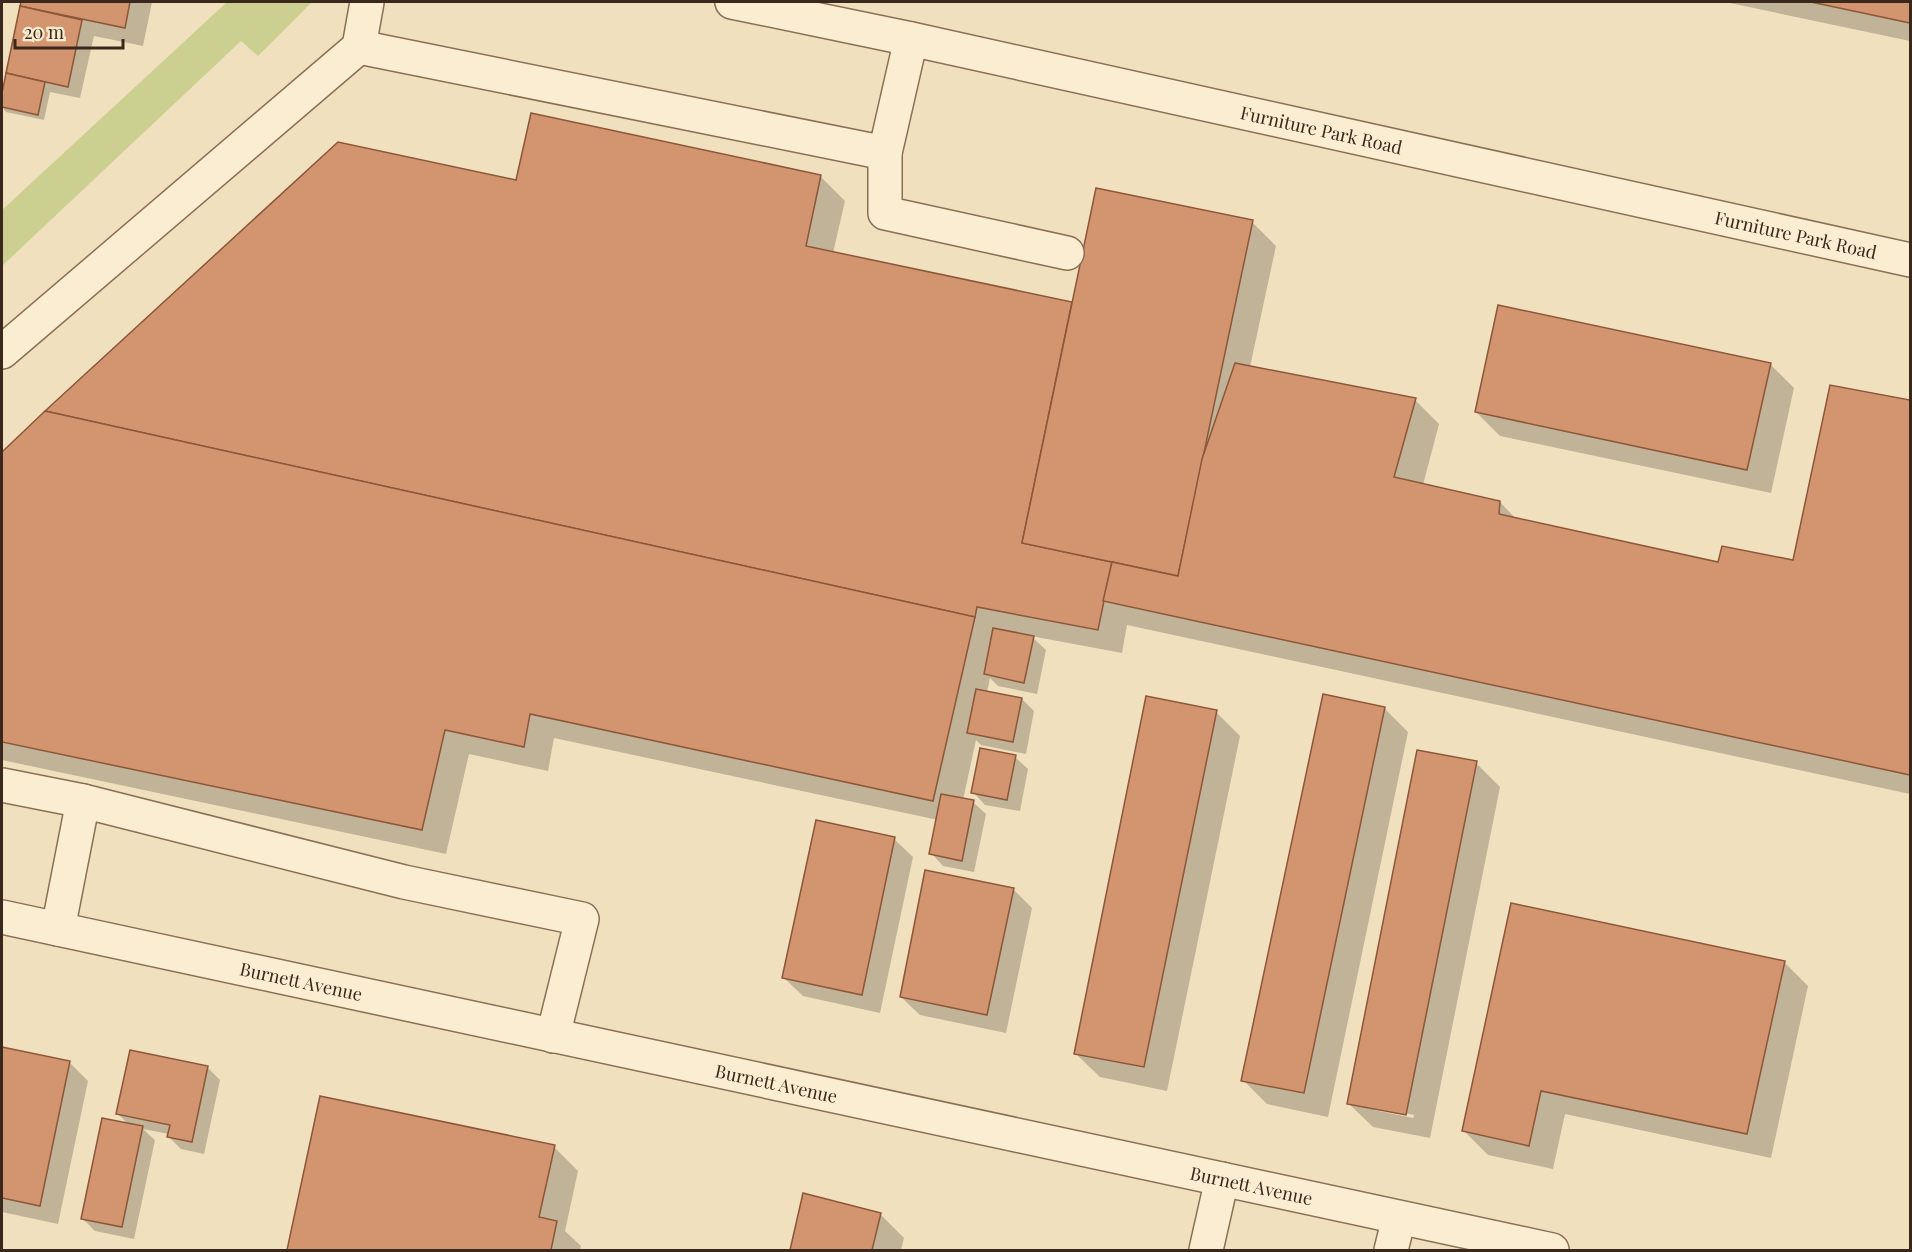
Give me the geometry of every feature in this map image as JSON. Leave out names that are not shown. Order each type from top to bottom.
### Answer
[{"type":"street","points":[[2,352],[359,47],[367,2]]},
{"type":"street","name":"Furniture Park Road","points":[[732,2],[911,39],[1911,260]]},
{"type":"street","points":[[911,39],[885,153],[885,213],[1067,253]]},
{"type":"street","points":[[359,47],[885,153]]},
{"type":"street","points":[[2,785],[83,801],[405,882],[582,919],[553,1036]]},
{"type":"street","points":[[58,929],[83,801]]},
{"type":"street","name":"Burnett Avenue","points":[[2,917],[1552,1251]]},
{"type":"street","points":[[1206,1251],[1222,1179]]},
{"type":"street","points":[[1391,1251],[1399,1218]]},
{"type":"green space","points":[[227,2],[312,2],[258,56],[241,41],[2,266],[2,210]]},
{"type":"building","points":[[21,2],[130,2],[125,28],[20,6]]},
{"type":"building","points":[[1811,2],[1910,2],[1910,23]]},
{"type":"building","points":[[20,6],[82,20],[68,87],[6,73]]},
{"type":"building","points":[[6,73],[45,82],[38,115],[2,107]]},
{"type":"building","points":[[531,113],[821,175],[806,246],[1072,302],[1022,543],[1112,562],[1098,630],[977,607],[975,617],[45,411],[338,142],[516,180]]},
{"type":"building","points":[[1096,188],[1253,220],[1178,576],[1022,543]]},
{"type":"building","points":[[1498,305],[1771,363],[1747,470],[1475,412]]},
{"type":"building","points":[[1235,363],[1416,398],[1394,477],[1500,501],[1499,514],[1718,562],[1722,546],[1793,560],[1830,385],[1910,400],[1910,775],[1103,601],[1112,562],[1178,576],[1202,459]]},
{"type":"building","points":[[45,411],[975,617],[933,801],[530,714],[524,747],[445,730],[422,830],[2,742],[2,452]]},
{"type":"building","points":[[993,628],[1034,636],[1024,683],[984,674]]},
{"type":"building","points":[[976,689],[1022,698],[1013,742],[967,733]]},
{"type":"building","points":[[1323,694],[1385,707],[1304,1093],[1241,1081]]},
{"type":"building","points":[[1146,696],[1217,710],[1144,1067],[1074,1054]]},
{"type":"building","points":[[980,748],[1016,755],[1007,800],[971,793]]},
{"type":"building","points":[[1417,750],[1477,761],[1406,1115],[1347,1104]]},
{"type":"building","points":[[941,794],[974,800],[962,861],[929,854]]},
{"type":"building","points":[[816,820],[895,837],[862,995],[782,978]]},
{"type":"building","points":[[925,870],[1014,888],[987,1015],[900,997]]},
{"type":"building","points":[[1511,903],[1785,961],[1747,1134],[1541,1091],[1529,1146],[1462,1131]]},
{"type":"building","points":[[2,1047],[70,1061],[40,1206],[2,1198]]},
{"type":"building","points":[[130,1050],[208,1066],[192,1142],[167,1137],[170,1125],[116,1114]]},
{"type":"building","points":[[320,1096],[555,1145],[539,1217],[557,1221],[551,1250],[287,1250]]},
{"type":"building","points":[[102,1118],[143,1126],[122,1227],[81,1219]]},
{"type":"building","points":[[803,1193],[881,1213],[872,1250],[790,1250]]}]
